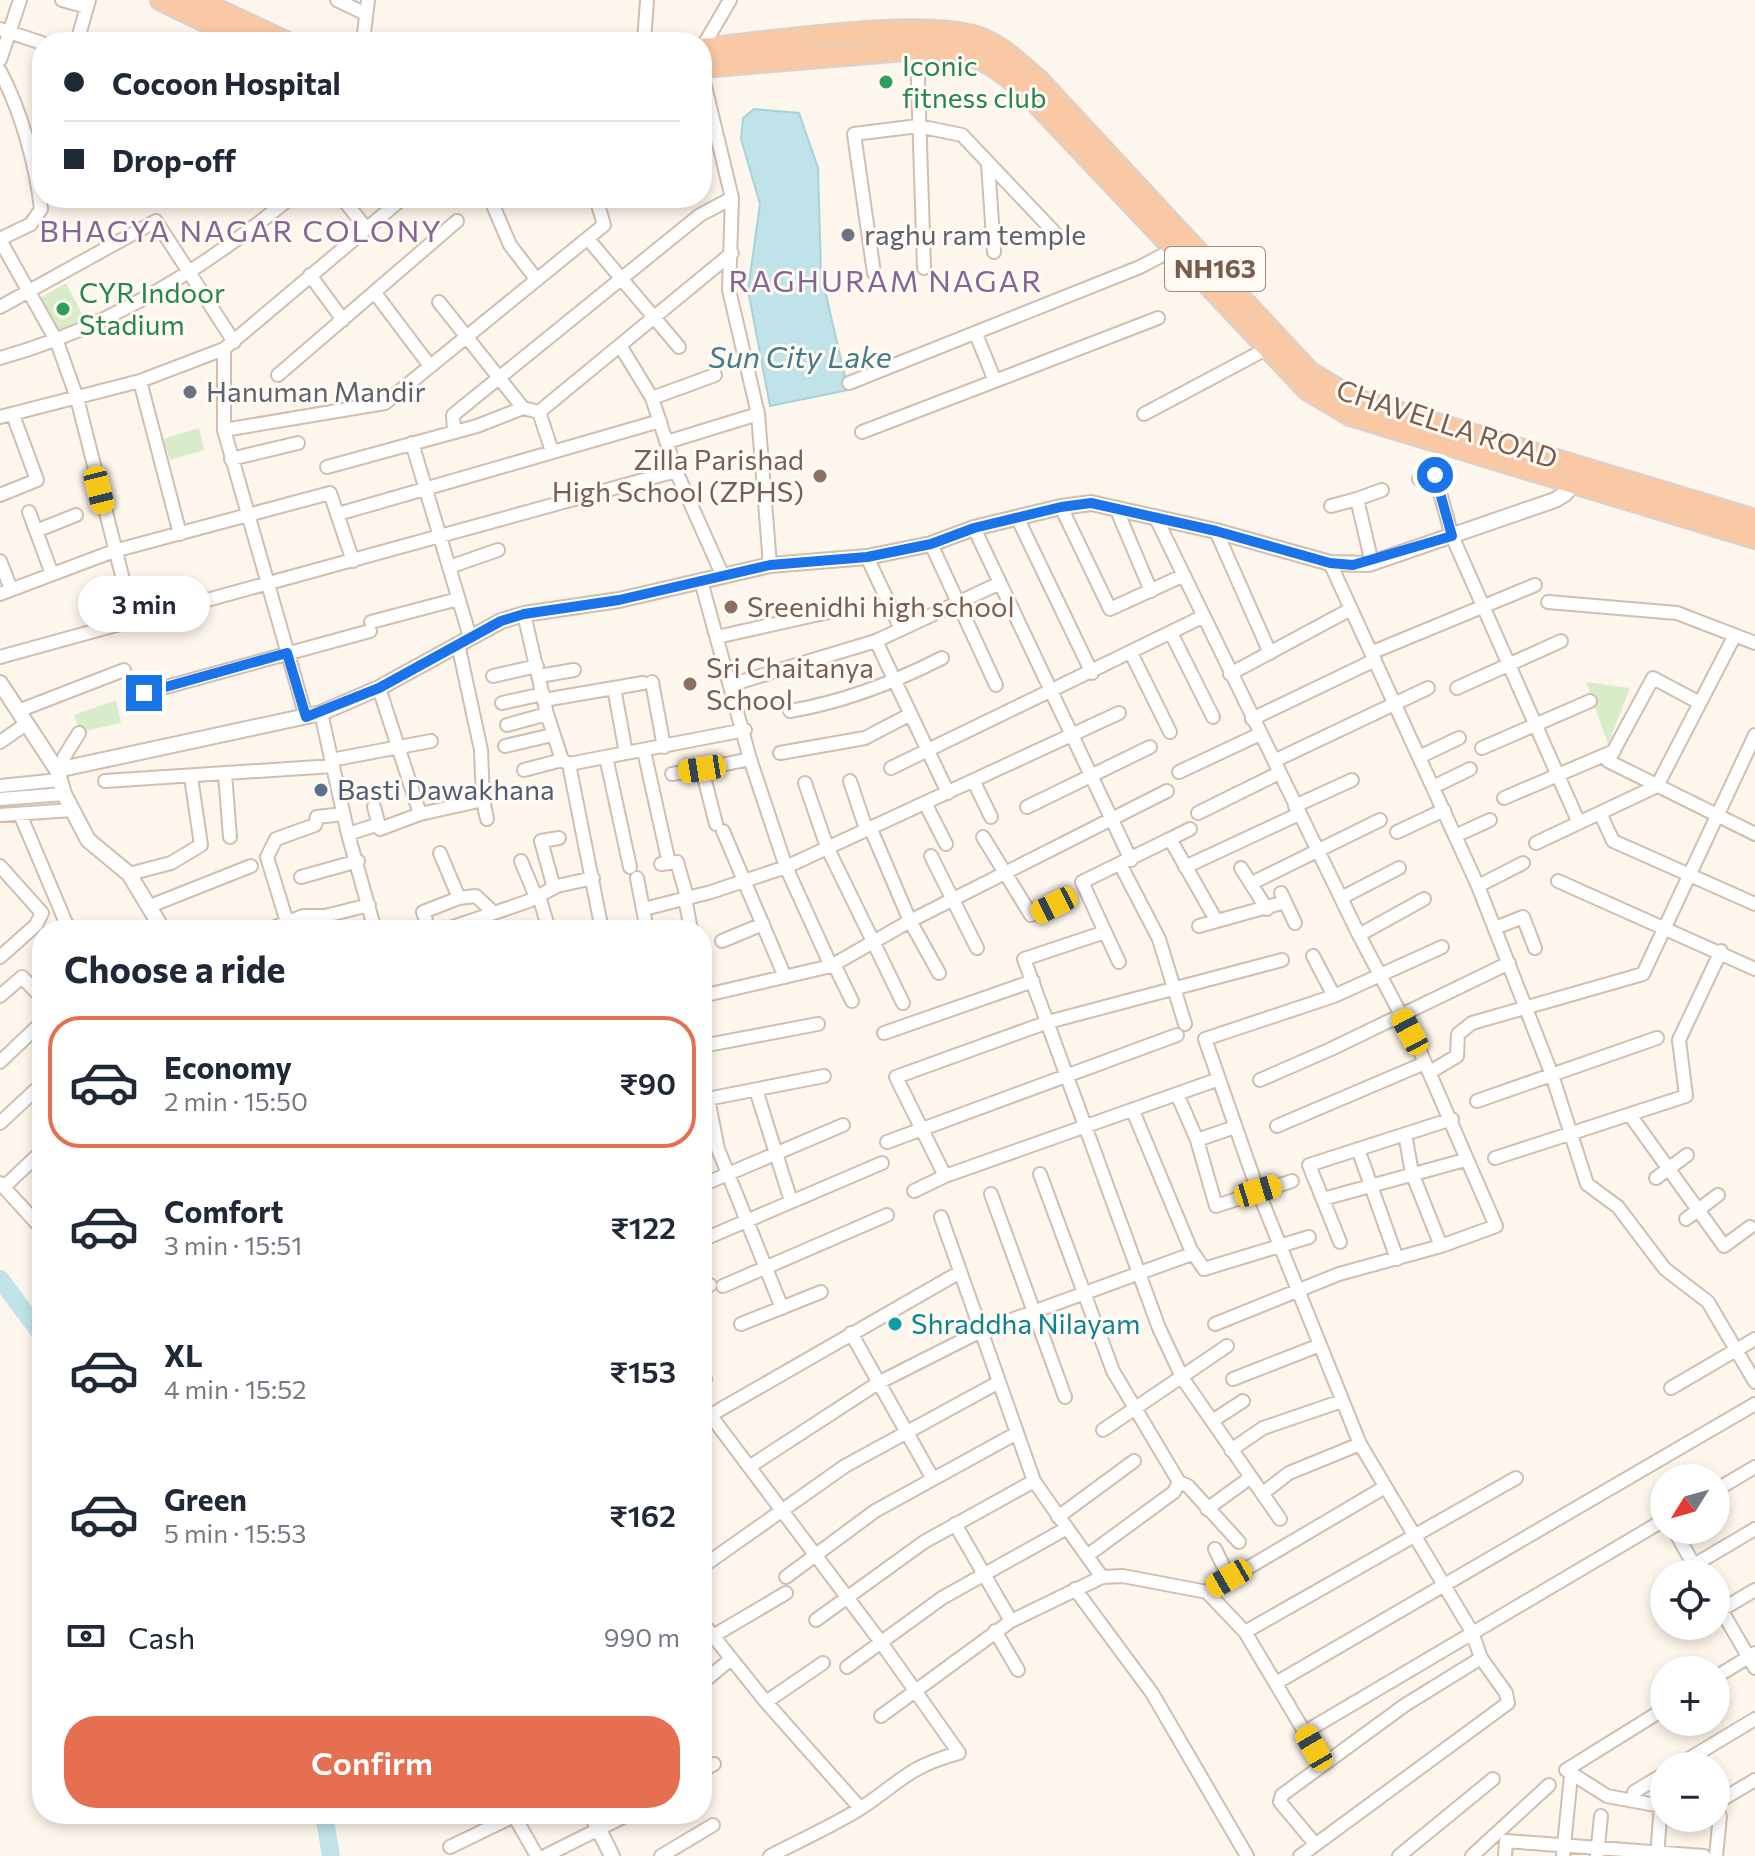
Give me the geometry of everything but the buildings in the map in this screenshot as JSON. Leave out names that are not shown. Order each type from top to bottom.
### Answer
[{"type":"highway","points":[[161,0],[227,32]]},
{"type":"highway","points":[[196,0],[265,32]]},
{"type":"highway","name":"CHAVELLA ROAD","points":[[712,47],[920,30],[959,32],[983,39],[1003,50],[1038,80],[1268,348],[1308,390],[1339,410],[1578,476],[1755,520]]},
{"type":"highway","name":"CHAVELLA ROAD","points":[[712,66],[917,49],[969,53],[1006,74],[1309,372],[1330,388],[1755,538]]},
{"type":"street","points":[[0,60],[5,31],[20,0]]},
{"type":"street","points":[[62,0],[88,4],[80,32]]},
{"type":"street","points":[[337,0],[367,7],[364,32]]},
{"type":"street","points":[[645,32],[647,0]]},
{"type":"street","points":[[710,32],[725,3]]},
{"type":"street","points":[[5,31],[32,40]]},
{"type":"street","points":[[917,49],[924,268]]},
{"type":"street","points":[[0,71],[16,101],[32,159]]},
{"type":"street","points":[[712,115],[732,198],[729,290],[758,414],[770,565]]},
{"type":"street","points":[[874,273],[854,134],[918,126],[962,135],[1056,234]]},
{"type":"street","points":[[988,164],[994,252]]},
{"type":"street","points":[[454,432],[453,415],[497,376],[700,215],[732,198]]},
{"type":"street","points":[[41,208],[31,224],[0,240],[57,342],[77,398],[133,619]]},
{"type":"street","points":[[0,358],[57,342],[190,274],[274,208]]},
{"type":"street","points":[[350,208],[366,228]]},
{"type":"street","points":[[0,495],[37,480],[6,416],[140,381],[229,346],[391,208]]},
{"type":"street","points":[[494,208],[510,245],[537,280]]},
{"type":"street","points":[[224,430],[385,403],[604,225],[599,208]]},
{"type":"street","points":[[0,307],[156,221],[190,274],[229,346],[224,430],[306,717]]},
{"type":"street","points":[[278,375],[457,221]]},
{"type":"street","points":[[588,239],[679,347]]},
{"type":"street","points":[[849,383],[976,334],[1180,244]]},
{"type":"street","points":[[539,412],[654,321],[732,253]]},
{"type":"street","points":[[310,275],[343,320]]},
{"type":"street","points":[[375,293],[430,366]]},
{"type":"street","points":[[439,302],[523,408]]},
{"type":"street","points":[[862,432],[1158,318]]},
{"type":"street","points":[[976,334],[995,381]]},
{"type":"street","points":[[621,347],[652,398],[676,471],[722,574]]},
{"type":"street","points":[[1144,414],[1268,348]]},
{"type":"street","points":[[652,398],[715,375]]},
{"type":"street","points":[[140,381],[180,534]]},
{"type":"street","points":[[327,467],[454,432],[523,408],[539,412]]},
{"type":"street","points":[[539,412],[552,451]]},
{"type":"street","points":[[667,442],[758,414]]},
{"type":"street","points":[[338,514],[660,421]]},
{"type":"street","points":[[231,459],[298,443]]},
{"type":"street","points":[[412,443],[458,599],[481,750],[487,819]]},
{"type":"street","points":[[0,657],[676,471]]},
{"type":"street","points":[[1419,479],[1435,475],[1452,536],[1579,823]]},
{"type":"street","points":[[0,799],[60,779],[321,713],[379,688],[464,640],[524,614],[619,600],[770,565],[867,557],[931,544],[1017,517],[1091,503],[1216,531],[1330,563],[1372,563],[1555,500],[1578,476]]},
{"type":"street","points":[[1331,506],[1382,490]]},
{"type":"street","points":[[0,561],[6,591],[114,551],[330,493],[353,561]]},
{"type":"street","points":[[1357,499],[1372,563]]},
{"type":"street","points":[[1061,507],[1110,609],[1182,576]]},
{"type":"street","points":[[1116,508],[1151,591]]},
{"type":"street","points":[[29,512],[52,574]]},
{"type":"street","points":[[36,531],[76,515]]},
{"type":"street","points":[[1155,516],[1297,810],[1428,1068],[1496,1226],[1441,1246],[1339,1274],[1215,1324]]},
{"type":"street","points":[[1017,517],[1092,673]]},
{"type":"street","points":[[887,1142],[1181,1029],[1175,987],[1111,817],[974,528]]},
{"type":"street","points":[[1216,531],[1270,653]]},
{"type":"street","points":[[931,544],[996,685]]},
{"type":"street","points":[[449,567],[498,550]]},
{"type":"street","points":[[867,557],[901,629]]},
{"type":"street","points":[[1330,563],[1478,886],[1552,1075],[1587,1184],[1618,1207],[1665,1269],[1708,1302],[1755,1382]]},
{"type":"street","points":[[701,581],[745,730],[750,759],[786,867],[852,1001]]},
{"type":"street","points":[[730,685],[876,641],[1000,583]]},
{"type":"street","points":[[1252,719],[1374,656],[1535,585]]},
{"type":"street","points":[[144,693],[287,653],[458,599]]},
{"type":"street","points":[[1548,602],[1677,613],[1755,643]]},
{"type":"street","points":[[717,637],[842,609]]},
{"type":"street","points":[[1230,674],[1351,609]]},
{"type":"street","points":[[524,614],[552,735],[566,762],[600,920]]},
{"type":"street","points":[[891,768],[928,753],[1202,617]]},
{"type":"street","points":[[1171,633],[1213,717]]},
{"type":"street","points":[[1536,843],[1657,786],[1735,635]]},
{"type":"street","points":[[876,641],[948,793]]},
{"type":"street","points":[[1457,688],[1561,641]]},
{"type":"street","points":[[1131,653],[1170,732]]},
{"type":"street","points":[[790,711],[828,704],[895,682],[942,658]]},
{"type":"street","points":[[0,742],[22,718],[124,670]]},
{"type":"street","points":[[493,676],[574,670]]},
{"type":"street","points":[[1700,703],[1653,678],[1608,761],[1755,834]]},
{"type":"street","points":[[502,703],[545,703],[648,683],[664,747]]},
{"type":"street","points":[[0,685],[60,779],[72,810],[94,847],[118,861],[158,920]]},
{"type":"street","points":[[379,688],[420,814]]},
{"type":"street","points":[[614,688],[626,753]]},
{"type":"street","points":[[1198,813],[1394,703],[1428,688]]},
{"type":"street","points":[[1482,748],[1590,701]]},
{"type":"street","points":[[507,725],[545,703]]},
{"type":"street","points":[[321,713],[343,814],[373,920]]},
{"type":"street","points":[[644,909],[786,867],[1119,713]]},
{"type":"street","points":[[780,753],[865,738],[909,715]]},
{"type":"street","points":[[524,770],[644,751],[745,730]]},
{"type":"street","points":[[60,779],[64,757],[79,733]]},
{"type":"street","points":[[1179,772],[1260,734]]},
{"type":"street","points":[[505,746],[552,735]]},
{"type":"street","points":[[1277,1126],[1457,1056],[1458,1034],[1465,1026],[1643,974],[1755,735]]},
{"type":"street","points":[[1419,757],[1459,738]]},
{"type":"street","points":[[105,781],[191,777],[332,763],[431,741]]},
{"type":"street","points":[[1027,807],[1150,747]]},
{"type":"street","points":[[644,751],[665,864],[677,862],[681,868],[689,920]]},
{"type":"street","points":[[1504,798],[1614,751]]},
{"type":"street","points":[[606,757],[646,920]]},
{"type":"street","points":[[672,774],[750,759]]},
{"type":"street","points":[[702,769],[720,827],[785,977]]},
{"type":"street","points":[[1433,787],[1470,769]]},
{"type":"street","points":[[225,774],[230,837]]},
{"type":"street","points":[[129,874],[171,863],[201,845],[191,777]]},
{"type":"street","points":[[0,786],[60,779]]},
{"type":"street","points":[[1185,867],[1352,780]]},
{"type":"street","points":[[850,781],[910,921],[939,973]]},
{"type":"street","points":[[974,782],[991,817]]},
{"type":"street","points":[[805,783],[827,847],[903,1003]]},
{"type":"street","points":[[712,994],[832,965],[910,921],[1167,791]]},
{"type":"street","points":[[374,807],[380,829],[420,814],[483,800]]},
{"type":"street","points":[[925,803],[946,844]]},
{"type":"street","points":[[0,815],[72,810]]},
{"type":"street","points":[[1397,832],[1444,810]]},
{"type":"street","points":[[20,814],[65,920]]},
{"type":"street","points":[[286,920],[267,857],[276,839],[315,825],[317,817],[343,814]]},
{"type":"street","points":[[1601,815],[1613,841],[1755,904]]},
{"type":"street","points":[[1252,883],[1380,820]]},
{"type":"street","points":[[1455,836],[1490,820]]},
{"type":"street","points":[[348,834],[379,824]]},
{"type":"street","points":[[1119,962],[1082,882],[1190,829]]},
{"type":"street","points":[[983,837],[1031,915],[1054,905]]},
{"type":"street","points":[[554,888],[541,841],[559,838]]},
{"type":"street","points":[[1170,839],[1216,920]]},
{"type":"street","points":[[440,853],[459,898]]},
{"type":"street","points":[[931,856],[977,948]]},
{"type":"street","points":[[301,877],[358,861]]},
{"type":"street","points":[[521,861],[546,920]]},
{"type":"street","points":[[1478,886],[1523,863]]},
{"type":"street","points":[[0,866],[42,913],[38,920]]},
{"type":"street","points":[[150,906],[251,866]]},
{"type":"street","points":[[1241,868],[1267,909]]},
{"type":"street","points":[[1341,898],[1399,868]]},
{"type":"street","points":[[473,920],[538,897],[554,888],[593,878]]},
{"type":"street","points":[[1558,881],[1721,951],[1755,969]]},
{"type":"street","points":[[426,920],[423,912],[459,898],[476,896],[494,913]]},
{"type":"street","points":[[1199,926],[1267,909],[1283,898],[1295,923]]},
{"type":"street","points":[[1359,935],[1424,899]]},
{"type":"street","points":[[292,920],[369,905]]},
{"type":"street","points":[[1495,928],[1523,917],[1535,948]]},
{"type":"street","points":[[722,941],[763,924]]},
{"type":"street","points":[[0,957],[32,929]]},
{"type":"street","points":[[1105,932],[1024,959],[1159,1328],[1182,1376],[1280,1519]]},
{"type":"street","points":[[1300,1856],[1508,1703],[1506,1693],[1481,1658],[1472,1632],[1360,1444],[1258,1191],[1205,1039],[1334,996],[1382,977],[1442,947]]},
{"type":"street","points":[[1495,1158],[1686,1096],[1679,1040],[1721,951]]},
{"type":"street","points":[[1313,956],[1334,996]]},
{"type":"street","points":[[945,1176],[896,1077],[1048,1022],[1282,960]]},
{"type":"street","points":[[1260,1080],[1509,963]]},
{"type":"street","points":[[0,996],[22,977],[32,988]]},
{"type":"street","points":[[884,1033],[1033,981]]},
{"type":"street","points":[[712,1044],[818,1024]]},
{"type":"street","points":[[0,1062],[32,1032]]},
{"type":"street","points":[[1477,1101],[1657,1038]]},
{"type":"street","points":[[712,1099],[824,1076]]},
{"type":"street","points":[[914,1191],[945,1176],[1219,1079]]},
{"type":"street","points":[[756,1090],[791,1201]]},
{"type":"street","points":[[0,1123],[32,1093]]},
{"type":"street","points":[[1177,1094],[1197,1140],[1216,1206],[1292,1181]]},
{"type":"street","points":[[1133,1111],[1191,1250],[1204,1269],[1309,1237]]},
{"type":"street","points":[[1630,1115],[1724,1246]]},
{"type":"street","points":[[1340,1242],[1309,1165],[1452,1119]]},
{"type":"street","points":[[712,1181],[843,1125]]},
{"type":"street","points":[[1197,1140],[1235,1127]]},
{"type":"street","points":[[1405,1134],[1412,1173],[1441,1246]]},
{"type":"street","points":[[712,1140],[749,1220],[782,1308]]},
{"type":"street","points":[[1358,1149],[1397,1259]]},
{"type":"street","points":[[1656,1178],[1687,1155]]},
{"type":"street","points":[[32,1160],[2,1185],[32,1214]]},
{"type":"street","points":[[1323,1199],[1465,1160]]},
{"type":"street","points":[[712,1236],[882,1163]]},
{"type":"street","points":[[1040,1174],[1113,1371],[1133,1409],[1179,1482],[1188,1486],[1239,1542]]},
{"type":"street","points":[[991,1194],[1065,1397]]},
{"type":"street","points":[[1686,1219],[1718,1195]]},
{"type":"street","points":[[712,1287],[887,1215]]},
{"type":"street","points":[[941,1217],[1034,1481],[1102,1577]]},
{"type":"street","points":[[1712,1255],[1750,1227]]},
{"type":"street","points":[[749,1467],[878,1383],[981,1331],[1184,1259],[1191,1250]]},
{"type":"street","points":[[712,1415],[960,1272]]},
{"type":"street","points":[[741,1324],[821,1292]]},
{"type":"street","points":[[851,1333],[933,1479]]},
{"type":"street","points":[[1671,1388],[1755,1339]]},
{"type":"street","points":[[1233,1379],[1320,1345]]},
{"type":"street","points":[[1103,1430],[1227,1346]]},
{"type":"street","points":[[712,1560],[845,1466],[999,1382]]},
{"type":"street","points":[[1212,1421],[1243,1401]]},
{"type":"street","points":[[1231,1450],[1263,1428],[1342,1401]]},
{"type":"street","points":[[1276,1683],[1755,1404]]},
{"type":"street","points":[[712,1424],[783,1510],[959,1753],[928,1761],[900,1776],[860,1808],[770,1856]]},
{"type":"street","points":[[786,1577],[875,1511],[1017,1433]]},
{"type":"street","points":[[1263,1493],[1289,1473],[1360,1444]]},
{"type":"street","points":[[1058,1517],[1134,1461]]},
{"type":"street","points":[[1730,1482],[1755,1467]]},
{"type":"street","points":[[1207,1509],[1251,1477]]},
{"type":"street","points":[[1245,1632],[1516,1478]]},
{"type":"street","points":[[816,1620],[924,1542],[1034,1481]]},
{"type":"street","points":[[1088,1555],[1174,1492],[1179,1482]]},
{"type":"street","points":[[1207,1592],[1385,1487]]},
{"type":"street","points":[[955,1524],[1011,1621]]},
{"type":"street","points":[[847,1667],[880,1641],[984,1574],[1067,1528]]},
{"type":"street","points":[[1305,1732],[1650,1528]]},
{"type":"street","points":[[1710,1560],[1755,1529]]},
{"type":"street","points":[[1215,1549],[1229,1578]]},
{"type":"street","points":[[881,1716],[1011,1621],[1102,1577],[1138,1578],[1207,1592],[1245,1632],[1323,1763]]},
{"type":"street","points":[[1075,1589],[1152,1693],[1247,1856]]},
{"type":"street","points":[[1730,1601],[1755,1590]]},
{"type":"street","points":[[786,1593],[713,1636],[766,1702],[860,1808]]},
{"type":"street","points":[[1730,1623],[1753,1660],[1730,1671]]},
{"type":"street","points":[[995,1631],[1018,1670]]},
{"type":"street","points":[[1315,1844],[1280,1802],[1282,1795],[1405,1705],[1481,1658]]},
{"type":"street","points":[[712,1675],[731,1659]]},
{"type":"street","points":[[766,1702],[823,1663]]},
{"type":"street","points":[[1650,1718],[1566,1770],[1607,1796],[1661,1806],[1657,1854]]},
{"type":"street","points":[[1700,1752],[1755,1719]]},
{"type":"street","points":[[1564,1850],[1571,1775]]},
{"type":"street","points":[[1399,1856],[1493,1779]]},
{"type":"street","points":[[1730,1795],[1755,1780]]},
{"type":"street","points":[[1634,1792],[1650,1782]]},
{"type":"street","points":[[1472,1856],[1549,1785]]},
{"type":"street","points":[[1597,1851],[1601,1816]]},
{"type":"street","points":[[450,1847],[496,1824]]},
{"type":"street","points":[[519,1824],[537,1856]]},
{"type":"street","points":[[596,1824],[612,1856]]},
{"type":"street","points":[[545,1856],[612,1824]]},
{"type":"street","points":[[661,1856],[713,1825]]},
{"type":"street","points":[[1716,1856],[1718,1832]]},
{"type":"street","points":[[1505,1856],[1506,1841],[1539,1841],[1564,1850],[1704,1856]]},
{"type":"street","points":[[1538,1856],[1539,1841]]},
{"type":"green space","name":"CYR Indoor Stadium","points":[[66,283],[85,320],[60,334],[40,298]]},
{"type":"green space","points":[[199,428],[204,450],[170,460],[163,439]]},
{"type":"green space","points":[[1586,682],[1630,688],[1608,744]]},
{"type":"green space","points":[[116,700],[121,723],[80,732],[74,715]]},
{"type":"water","name":"Sun City Lake","points":[[754,109],[799,113],[818,168],[821,273],[848,390],[770,406],[748,290],[760,204],[741,139],[743,118]]},
{"type":"waterway","points":[[0,1279],[32,1322]]},
{"type":"waterway","points":[[326,1824],[331,1856]]},
{"type":"place","name":"Iconic fitness club","points":[[886,82]]},
{"type":"place","name":"raghu ram temple","points":[[848,235]]},
{"type":"place","name":"CYR Indoor Stadium","points":[[63,309]]},
{"type":"place","name":"Hanuman Mandir","points":[[190,392]]},
{"type":"place","name":"Zilla Parishad High School (ZPHS)","points":[[820,476]]},
{"type":"place","name":"Sreenidhi high school","points":[[731,607]]},
{"type":"place","name":"Sri Chaitanya School","points":[[690,684]]},
{"type":"place","name":"Basti Dawakhana","points":[[321,790]]},
{"type":"place","name":"Shraddha Nilayam","points":[[895,1324]]},
{"type":"district","name":"BHAGYA NAGAR COLONY","points":[[241,232]]},
{"type":"district","name":"RAGHURAM NAGAR","points":[[886,282]]},
{"type":"route","points":[[144,693],[287,653],[306,717],[379,688],[501,621],[524,614],[619,600],[770,565],[867,557],[931,544],[1017,517],[1091,503],[1216,531],[1330,563],[1369,564],[1452,536],[1435,475]]}]
